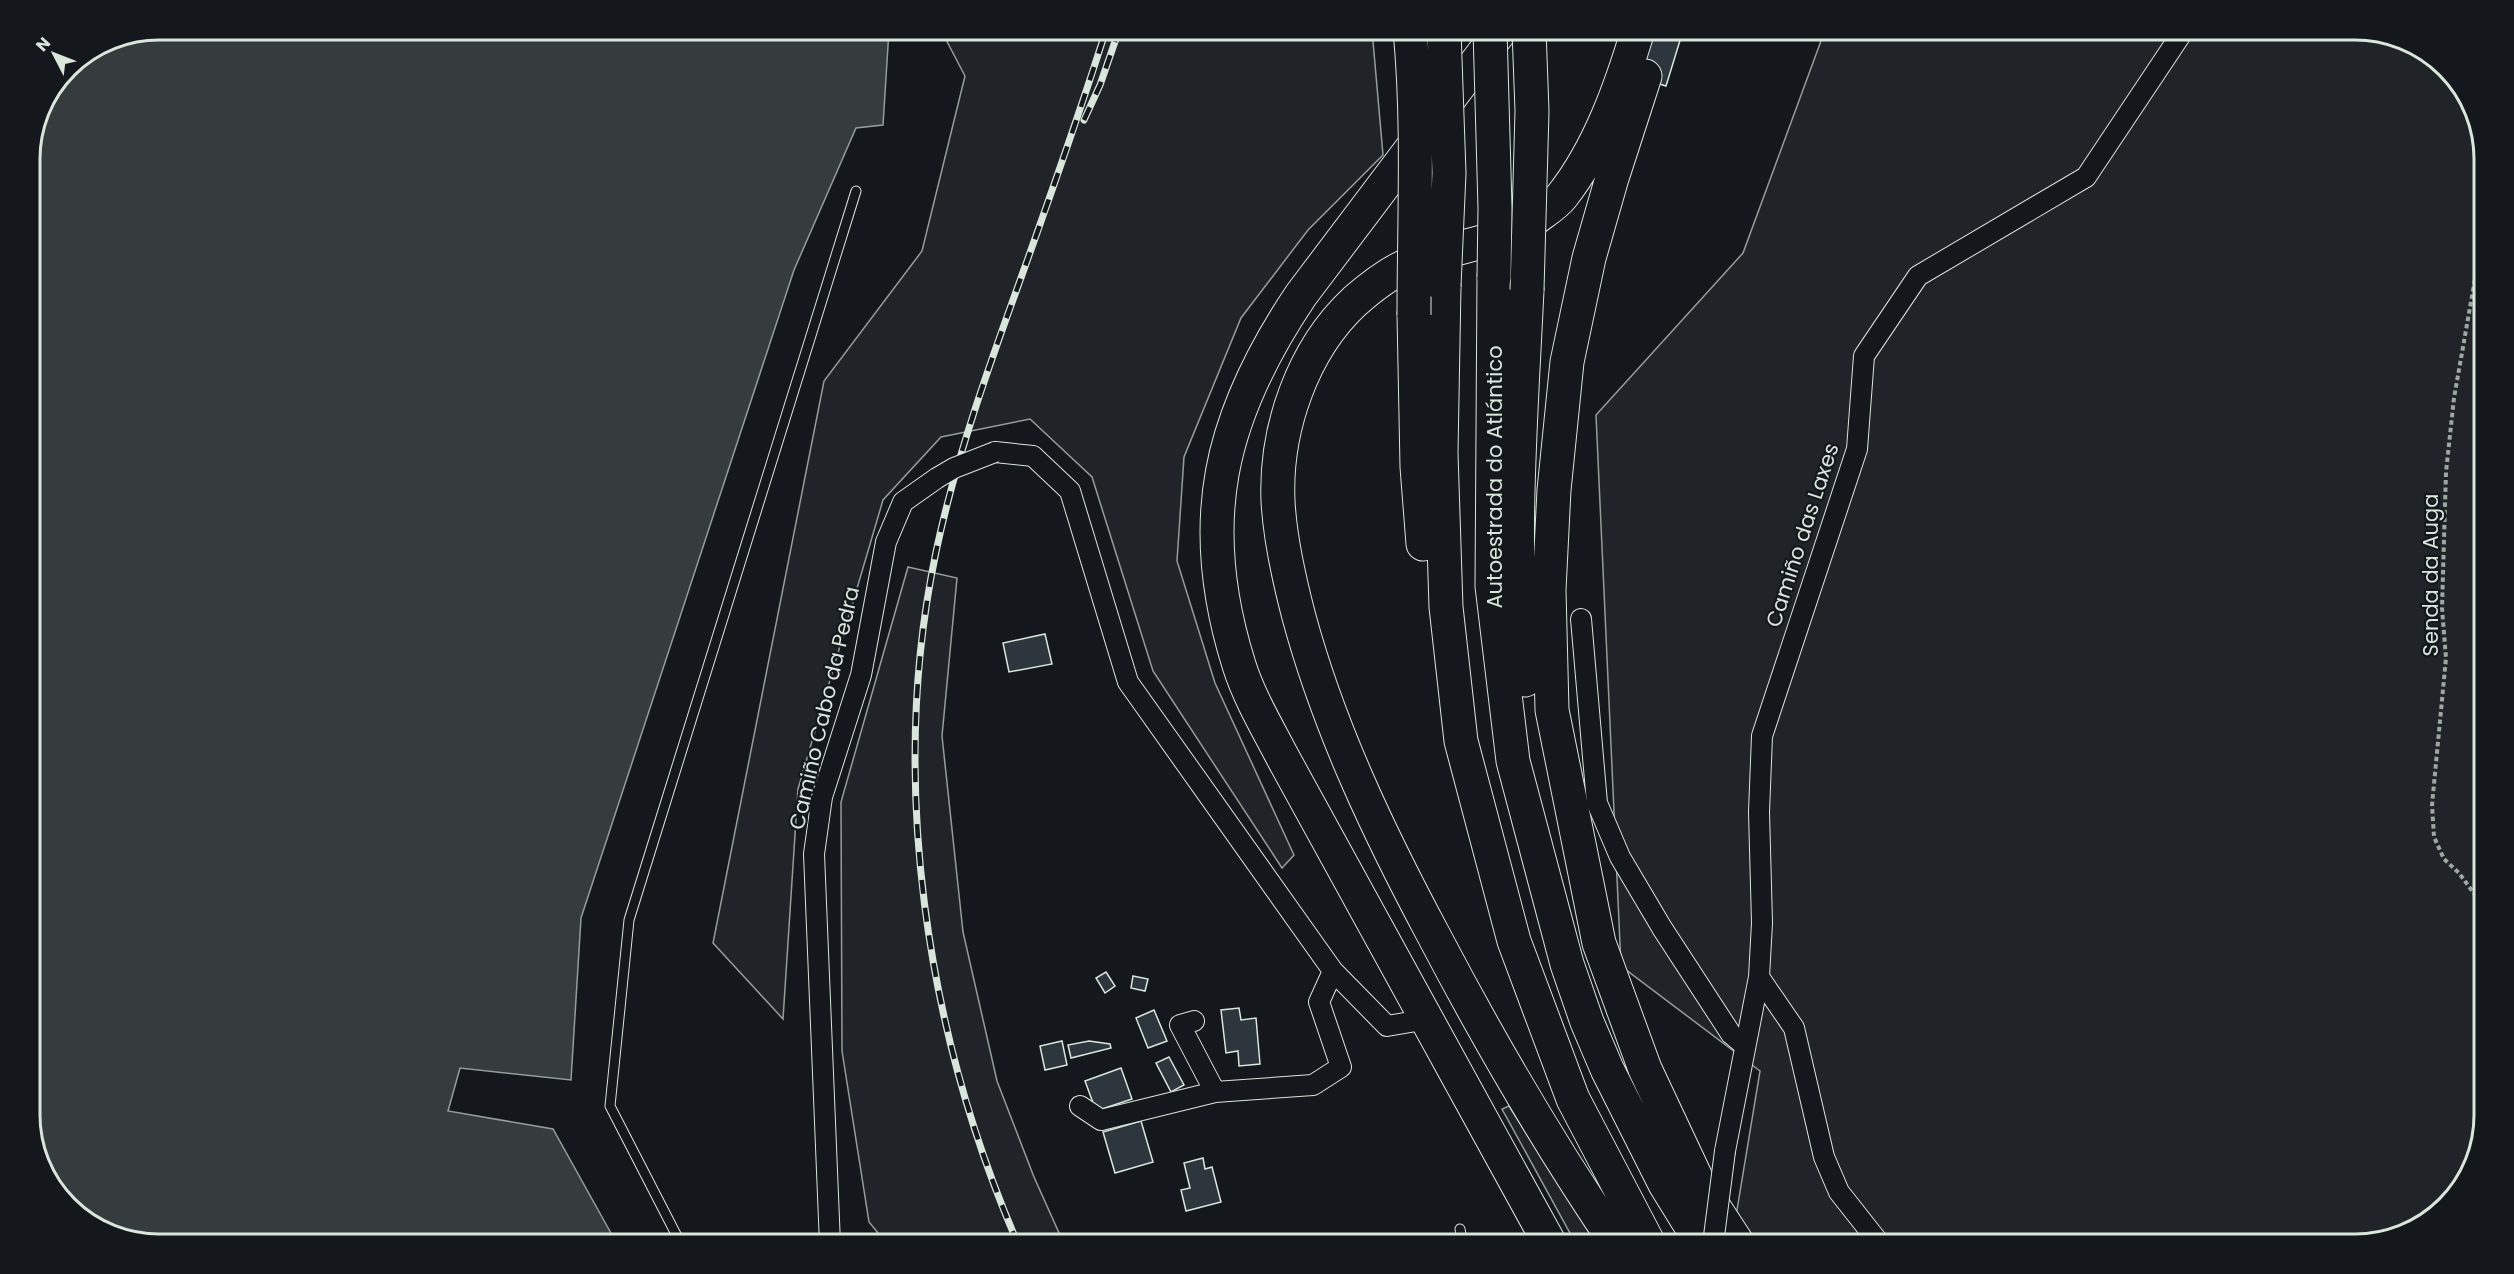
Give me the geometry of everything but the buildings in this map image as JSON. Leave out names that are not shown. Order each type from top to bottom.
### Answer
[{"type":"highway","points":[[1411,40],[1417,467],[1426,587],[1437,678],[1462,818],[1488,920],[1524,1022],[1573,1099],[1644,1234]]},
{"type":"highway","points":[[1444,40],[1449,173],[1441,453],[1446,607],[1461,741],[1514,941],[1573,1099]]},
{"type":"highway","name":"Autoestrada do Atlántico","points":[[1490,40],[1495,208],[1492,586],[1513,761],[1544,884],[1583,1012],[1607,1069],[1665,1184],[1696,1234]]},
{"type":"highway","points":[[1493,40],[1301,296],[1278,330],[1250,383],[1232,429],[1219,492],[1219,575],[1223,603],[1240,667],[1282,756],[1546,1234]]},
{"type":"highway","points":[[1529,40],[1532,111],[1517,566],[1522,656],[1535,775],[1563,904],[1591,988],[1646,1114],[1665,1184]]},
{"type":"highway","points":[[1610,1234],[1572,1177],[1491,1043],[1398,869],[1354,775],[1313,667],[1301,624],[1289,580],[1278,500],[1281,441],[1289,413],[1299,385],[1331,329],[1353,303],[1374,285],[1409,264],[1519,230],[1560,199],[1594,148],[1634,40]]},
{"type":"highway","points":[[1657,40],[1615,168],[1589,258],[1567,362],[1554,490],[1549,590],[1552,710],[1599,943],[1645,1069],[1699,1184],[1731,1234]]},
{"type":"street","name":"Camiño das Laxes","points":[[1714,1234],[1725,1151],[1759,977],[1762,923],[1759,812],[1762,736],[1857,449],[1864,356],[1918,276],[2086,177],[2177,40]]},
{"type":"street","name":"Camiño Cabo da Pedra","points":[[830,1234],[814,854],[822,797],[861,675],[886,542],[903,502],[954,468],[995,452],[1033,456],[1070,491],[1128,682],[1333,971],[1388,1026],[1428,1019]]},
{"type":"street","points":[[1581,620],[1597,803],[1620,857],[1662,928],[1731,1034],[1744,1046]]},
{"type":"street","points":[[1080,1106],[1101,1120],[1215,1092],[1313,1085],[1341,1067],[1319,1002],[1333,971]]},
{"type":"street","points":[[1759,977],[1794,1028],[1824,1157],[1839,1192],[1872,1234]]},
{"type":"street","points":[[1194,1021],[1180,1025],[1215,1092]]},
{"type":"lane","points":[[676,1234],[609,1106],[629,920],[856,191]]},
{"type":"lane","points":[[1460,1228],[1461,1234]]},
{"type":"path","name":"Senda da Auga","points":[[2473,290],[2454,398],[2446,472],[2442,608],[2446,658],[2432,805],[2434,837],[2444,859],[2459,873],[2474,893]]},
{"type":"shaded area","points":[[160,40],[888,40],[883,125],[856,128],[794,270],[581,918],[571,1080],[460,1068],[448,1111],[553,1129],[611,1234],[160,1234],[137,1231],[107,1221],[81,1204],[61,1180],[47,1153],[41,1122],[41,152],[50,114],[56,100],[68,84],[84,84],[84,68],[100,56],[121,47]]},
{"type":"shaded area","points":[[946,40],[1373,40],[1383,155],[1308,230],[1241,318],[1184,457],[1177,561],[1215,683],[1294,855],[1282,868],[1153,671],[1092,477],[1030,419],[941,437],[883,500],[798,789],[783,1019],[713,943],[824,381],[922,251],[965,76]]},
{"type":"shaded area","points":[[1821,40],[2354,40],[2385,45],[2407,53],[2433,70],[2444,81],[2467,121],[2473,152],[2474,1114],[2471,1137],[2461,1167],[2444,1193],[2433,1204],[2393,1227],[2354,1234],[1750,1234],[1736,1216],[1760,1071],[1621,966],[1596,415],[1743,253]]},
{"type":"shaded area","points":[[908,567],[957,578],[942,736],[963,932],[997,1081],[1034,1177],[1060,1234],[879,1234],[869,1222],[842,1051],[841,802]]},
{"type":"shaded area","points":[[1509,1106],[1590,1234],[1571,1234],[1502,1109]]},
{"type":"railway","points":[[1014,1234],[986,1163],[960,1078],[939,992],[924,904],[917,815],[916,726],[922,638],[936,552],[963,447],[1103,40]]},
{"type":"railway","points":[[1084,120],[1100,85],[1116,40]]}]
